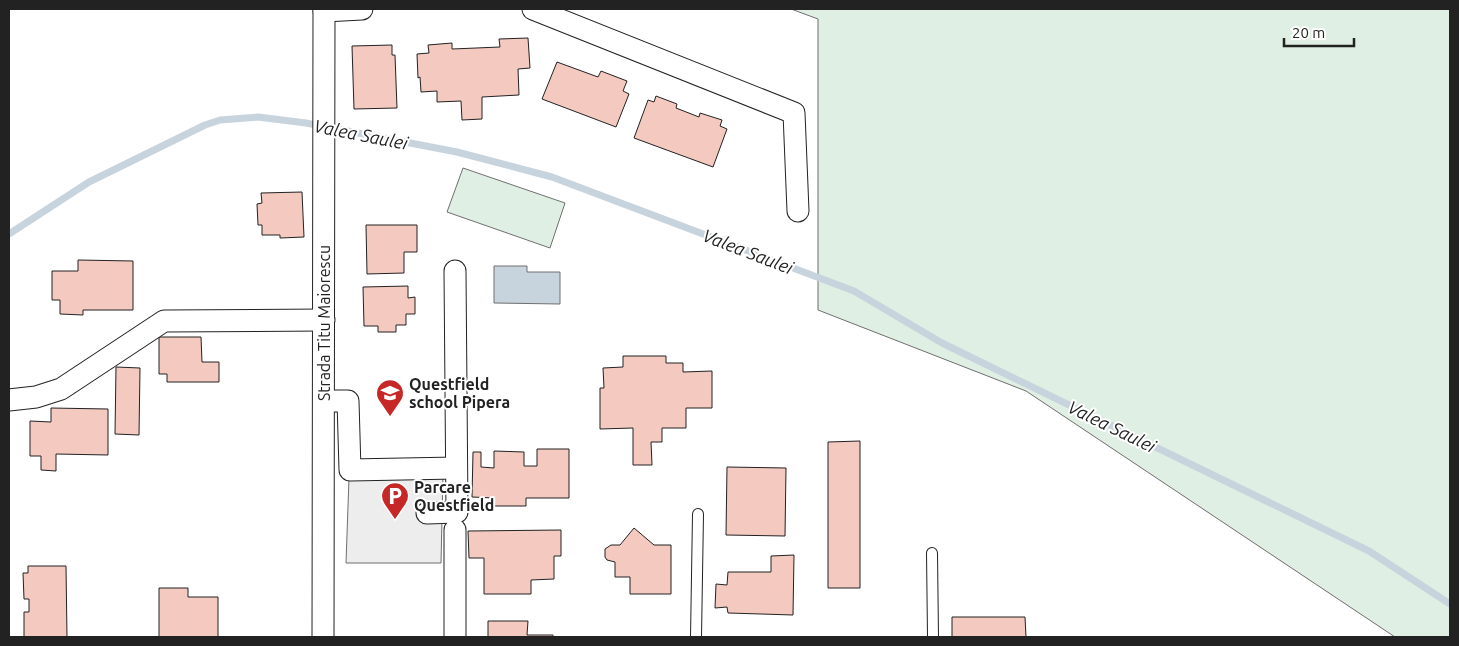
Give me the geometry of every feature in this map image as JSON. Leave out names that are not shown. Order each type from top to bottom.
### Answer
[{"type":"street","points":[[324,10],[362,9]]},
{"type":"street","points":[[533,9],[794,113],[798,211]]},
{"type":"street","name":"Strada Titu Maiorescu","points":[[323,637],[324,10]]},
{"type":"street","points":[[427,513],[457,512],[455,271]]},
{"type":"street","points":[[9,400],[36,397],[61,389],[164,321],[324,320]]},
{"type":"street","points":[[324,401],[348,401],[350,470],[456,468]]},
{"type":"street","points":[[455,530],[455,637]]},
{"type":"lane","points":[[696,637],[698,514]]},
{"type":"lane","points":[[932,553],[933,637]]},
{"type":"green space","points":[[791,9],[1450,9],[1450,637],[1395,637],[1026,391],[818,310],[818,19]]},
{"type":"green space","points":[[463,168],[565,203],[550,248],[447,212]]},
{"type":"shaded area","points":[[494,266],[527,266],[527,272],[560,272],[560,304],[494,303]]},
{"type":"shaded area","name":"Parcare Questfield","points":[[443,473],[441,563],[346,563],[349,478]]},
{"type":"building","points":[[528,38],[530,68],[518,69],[519,95],[482,97],[482,119],[462,120],[461,101],[437,102],[437,91],[421,92],[420,77],[418,78],[417,54],[429,53],[428,45],[452,43],[452,49],[500,47],[499,39]]},
{"type":"building","points":[[392,45],[392,55],[395,55],[397,108],[354,109],[352,46]]},
{"type":"building","points":[[557,62],[598,77],[601,71],[627,81],[623,91],[629,94],[616,127],[542,99]]},
{"type":"building","points":[[656,96],[677,104],[676,108],[699,117],[700,113],[722,120],[720,126],[727,129],[713,167],[634,138],[648,100],[654,102]]},
{"type":"building","points":[[302,192],[304,237],[280,238],[280,235],[262,235],[262,225],[258,225],[257,204],[262,203],[261,193]]},
{"type":"building","points":[[366,225],[417,225],[417,252],[404,252],[404,273],[367,274]]},
{"type":"building","points":[[78,260],[133,261],[133,310],[83,310],[83,315],[60,314],[60,300],[52,300],[52,271],[78,271]]},
{"type":"building","points":[[408,286],[408,298],[415,297],[415,314],[406,314],[406,325],[396,325],[396,332],[378,332],[378,326],[364,326],[363,287]]},
{"type":"building","points":[[159,337],[201,337],[202,362],[219,362],[219,382],[167,382],[167,374],[159,374]]},
{"type":"building","points":[[623,356],[666,356],[666,363],[683,363],[683,372],[712,371],[712,408],[686,408],[686,428],[662,428],[662,442],[651,442],[652,465],[633,465],[633,428],[600,429],[600,388],[604,388],[603,368],[623,367]]},
{"type":"building","points":[[116,367],[140,368],[139,435],[115,434]]},
{"type":"building","points":[[51,408],[108,409],[108,455],[56,454],[56,471],[41,470],[41,456],[30,456],[30,421],[51,422]]},
{"type":"building","points":[[860,441],[860,588],[828,588],[828,442]]},
{"type":"building","points":[[537,449],[569,449],[569,498],[526,498],[526,506],[494,506],[494,498],[472,497],[473,452],[481,452],[481,467],[494,468],[494,451],[524,452],[524,466],[537,466]]},
{"type":"building","points":[[727,467],[786,468],[785,536],[726,535]]},
{"type":"building","points":[[634,528],[654,545],[671,545],[671,594],[630,594],[630,577],[615,577],[615,562],[607,560],[605,549],[611,545],[620,545]]},
{"type":"building","points":[[561,530],[561,556],[554,556],[554,579],[531,580],[531,594],[484,594],[484,558],[469,558],[468,531]]},
{"type":"building","points":[[794,555],[793,615],[728,613],[727,607],[715,608],[716,584],[727,585],[728,572],[771,572],[771,556]]},
{"type":"building","points":[[28,566],[66,566],[67,637],[24,637],[24,612],[29,612],[29,599],[24,599],[23,573],[28,573]]},
{"type":"building","points":[[159,588],[188,588],[188,597],[218,597],[218,637],[159,637]]},
{"type":"building","points":[[952,617],[1025,617],[1026,637],[952,637]]},
{"type":"building","points":[[488,621],[528,621],[527,635],[553,635],[553,637],[488,637]]},
{"type":"waterway","name":"Valea Saulei","points":[[9,234],[89,182],[205,125],[220,120],[258,117],[306,123],[457,152],[552,177],[854,291],[942,343],[1369,551],[1450,604]]},
{"type":"place","name":"Questfield school Pipera","points":[[390,417]]},
{"type":"place","name":"Parcare Questfield","points":[[395,520]]}]
